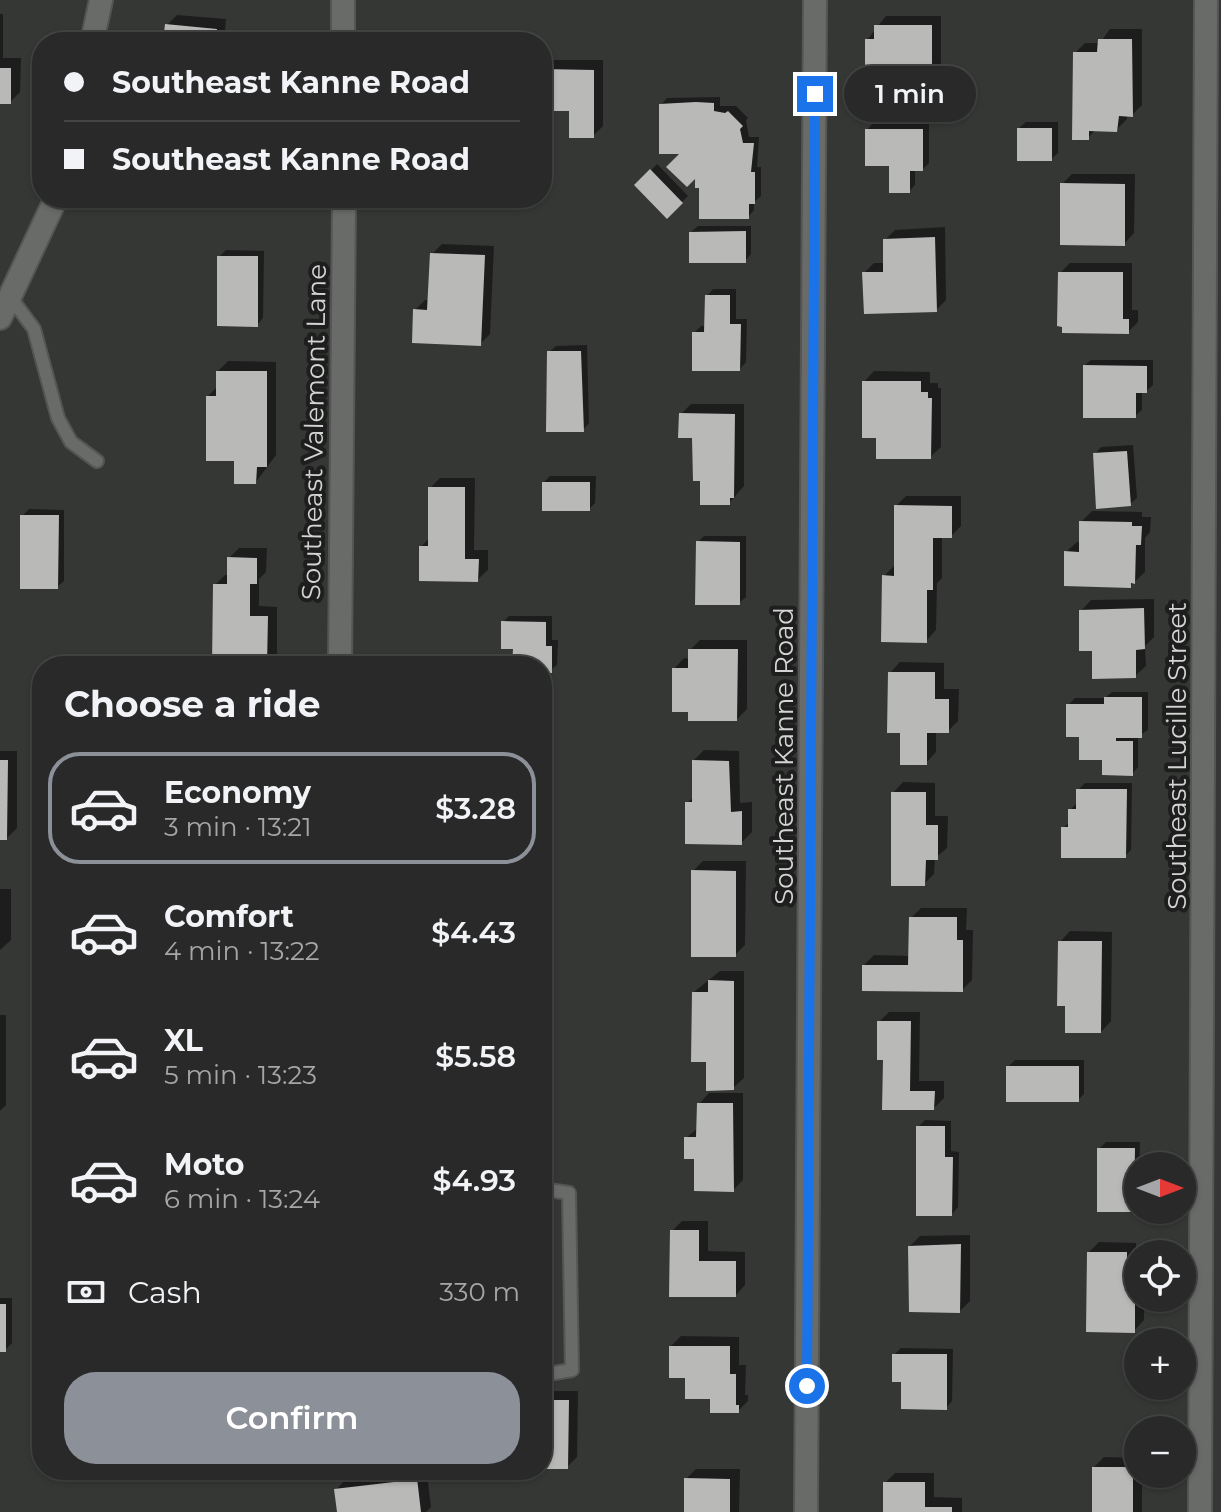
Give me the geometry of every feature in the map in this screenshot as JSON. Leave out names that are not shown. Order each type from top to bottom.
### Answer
[{"type":"street","points":[[94,32],[101,0]]},
{"type":"street","points":[[343,0],[343,32]]},
{"type":"street","name":"Southeast Kanne Road","points":[[806,1512],[815,0]]},
{"type":"street","name":"Southeast Lucille Street","points":[[1200,1512],[1212,1093],[1206,0]]},
{"type":"street","points":[[5,308],[51,208]]},
{"type":"street","name":"Southeast Valemont Lane","points":[[340,656],[344,208]]},
{"type":"lane","points":[[5,308],[34,329],[58,418],[71,442],[97,461]]},
{"type":"lane","points":[[552,1190],[569,1193],[572,1370],[552,1373]]},
{"type":"building","points":[[165,24],[217,29],[217,32],[164,32]]},
{"type":"building","points":[[874,25],[932,25],[932,86],[896,86],[895,99],[865,99],[865,39],[874,39]]},
{"type":"building","points":[[1098,39],[1132,39],[1133,117],[1119,116],[1117,132],[1089,131],[1089,140],[1072,140],[1073,52],[1097,52]]},
{"type":"building","points":[[0,68],[11,68],[11,104],[0,104]]},
{"type":"building","points":[[552,69],[594,70],[594,138],[569,138],[569,111],[552,111]]},
{"type":"building","points":[[714,103],[714,111],[728,111],[743,126],[740,129],[743,143],[754,143],[751,172],[755,172],[755,204],[749,204],[749,219],[699,219],[699,188],[695,188],[695,179],[687,187],[666,167],[679,154],[659,154],[659,104]]},
{"type":"building","points":[[1017,128],[1052,128],[1052,161],[1017,161]]},
{"type":"building","points":[[865,129],[923,129],[923,171],[910,171],[910,193],[889,193],[889,166],[865,166]]},
{"type":"building","points":[[650,169],[683,203],[667,219],[634,185]]},
{"type":"building","points":[[1060,183],[1125,184],[1125,246],[1060,245]]},
{"type":"building","points":[[746,231],[746,263],[689,263],[689,232]]},
{"type":"building","points":[[935,237],[937,312],[864,314],[862,272],[883,272],[883,239]]},
{"type":"building","points":[[430,253],[485,255],[481,346],[412,343],[413,309],[427,310]]},
{"type":"building","points":[[217,256],[258,256],[258,327],[217,326]]},
{"type":"building","points":[[1058,272],[1123,272],[1123,319],[1129,319],[1129,334],[1062,333],[1062,327],[1057,326]]},
{"type":"building","points":[[705,295],[730,295],[730,324],[741,324],[740,371],[692,371],[692,332],[704,332]]},
{"type":"building","points":[[547,351],[581,351],[584,432],[546,432]]},
{"type":"building","points":[[1083,365],[1147,366],[1147,393],[1136,393],[1136,418],[1083,418]]},
{"type":"building","points":[[216,371],[267,371],[267,467],[257,467],[256,484],[234,484],[234,461],[206,461],[206,396],[216,396]]},
{"type":"building","points":[[862,381],[921,381],[921,392],[928,392],[928,398],[932,398],[931,459],[876,459],[876,438],[862,438]]},
{"type":"building","points":[[679,413],[735,414],[734,498],[730,498],[730,505],[700,505],[700,481],[693,481],[692,438],[678,438]]},
{"type":"building","points":[[1127,451],[1131,506],[1096,509],[1093,453]]},
{"type":"building","points":[[542,482],[590,482],[590,511],[542,511]]},
{"type":"building","points":[[428,487],[465,487],[465,559],[479,559],[478,582],[419,581],[419,546],[428,546]]},
{"type":"building","points":[[894,505],[952,506],[952,538],[933,538],[933,590],[927,590],[927,643],[881,642],[882,575],[894,576]]},
{"type":"building","points":[[20,515],[59,515],[58,589],[20,589]]},
{"type":"building","points":[[1079,521],[1132,522],[1132,526],[1142,526],[1141,545],[1136,545],[1135,584],[1131,583],[1131,588],[1064,586],[1064,551],[1079,552]]},
{"type":"building","points":[[696,541],[740,542],[740,605],[695,605]]},
{"type":"building","points":[[227,557],[257,558],[257,584],[250,584],[250,616],[268,616],[267,656],[212,656],[213,584],[227,584]]},
{"type":"building","points":[[1144,608],[1145,649],[1136,650],[1136,678],[1092,679],[1092,651],[1079,651],[1079,610]]},
{"type":"building","points":[[501,621],[546,622],[546,646],[552,646],[552,656],[513,656],[513,649],[501,649]]},
{"type":"building","points":[[688,649],[738,649],[737,721],[688,721],[688,712],[672,712],[672,668],[688,668]]},
{"type":"building","points":[[888,672],[935,672],[935,699],[949,699],[949,733],[927,733],[927,765],[900,765],[900,733],[887,733]]},
{"type":"building","points":[[1104,697],[1142,697],[1142,738],[1116,738],[1116,741],[1133,741],[1133,776],[1102,775],[1102,760],[1079,760],[1079,737],[1066,737],[1066,704],[1104,704]]},
{"type":"building","points":[[0,760],[8,760],[7,840],[0,840]]},
{"type":"building","points":[[692,760],[729,761],[731,812],[742,811],[742,845],[685,844],[685,802],[692,802]]},
{"type":"building","points":[[1076,789],[1127,789],[1126,858],[1061,858],[1061,827],[1068,827],[1068,809],[1076,809]]},
{"type":"building","points":[[891,792],[926,792],[926,825],[938,825],[938,860],[926,860],[925,886],[891,886]]},
{"type":"building","points":[[691,870],[736,871],[736,957],[691,957]]},
{"type":"building","points":[[909,917],[957,917],[957,940],[963,940],[963,992],[862,991],[862,965],[908,965]]},
{"type":"building","points":[[1058,941],[1102,941],[1101,1033],[1065,1033],[1065,1006],[1057,1006]]},
{"type":"building","points":[[708,980],[734,981],[734,1090],[706,1091],[706,1062],[691,1062],[692,992],[708,992]]},
{"type":"building","points":[[877,1021],[911,1021],[910,1091],[935,1091],[934,1110],[882,1110],[883,1060],[877,1060]]},
{"type":"building","points":[[1006,1066],[1079,1066],[1079,1102],[1006,1102]]},
{"type":"building","points":[[697,1103],[733,1103],[734,1192],[694,1191],[694,1159],[684,1159],[684,1137],[696,1137]]},
{"type":"building","points":[[916,1126],[945,1126],[945,1157],[953,1157],[952,1216],[916,1216]]},
{"type":"building","points":[[1097,1148],[1135,1148],[1135,1152],[1124,1152],[1124,1212],[1097,1212]]},
{"type":"building","points":[[670,1230],[699,1230],[699,1261],[736,1261],[736,1297],[669,1297]]},
{"type":"building","points":[[961,1244],[960,1313],[909,1312],[908,1246]]},
{"type":"building","points":[[1087,1252],[1124,1252],[1124,1312],[1135,1312],[1135,1328],[1124,1328],[1124,1333],[1086,1332]]},
{"type":"building","points":[[0,1304],[6,1304],[6,1352],[0,1352]]},
{"type":"building","points":[[669,1346],[730,1346],[730,1374],[736,1374],[739,1413],[710,1413],[710,1399],[685,1399],[685,1378],[669,1378]]},
{"type":"building","points":[[892,1354],[947,1354],[947,1410],[901,1409],[901,1382],[892,1382]]},
{"type":"building","points":[[552,1400],[569,1400],[568,1469],[552,1469]]},
{"type":"building","points":[[1092,1467],[1124,1467],[1124,1488],[1133,1488],[1133,1512],[1092,1512]]},
{"type":"building","points":[[684,1478],[730,1479],[730,1512],[684,1512]]},
{"type":"building","points":[[417,1480],[421,1512],[337,1512],[334,1489]]},
{"type":"building","points":[[883,1482],[925,1482],[925,1507],[952,1507],[952,1512],[883,1512]]},
{"type":"route","points":[[807,1386],[815,94]]}]
